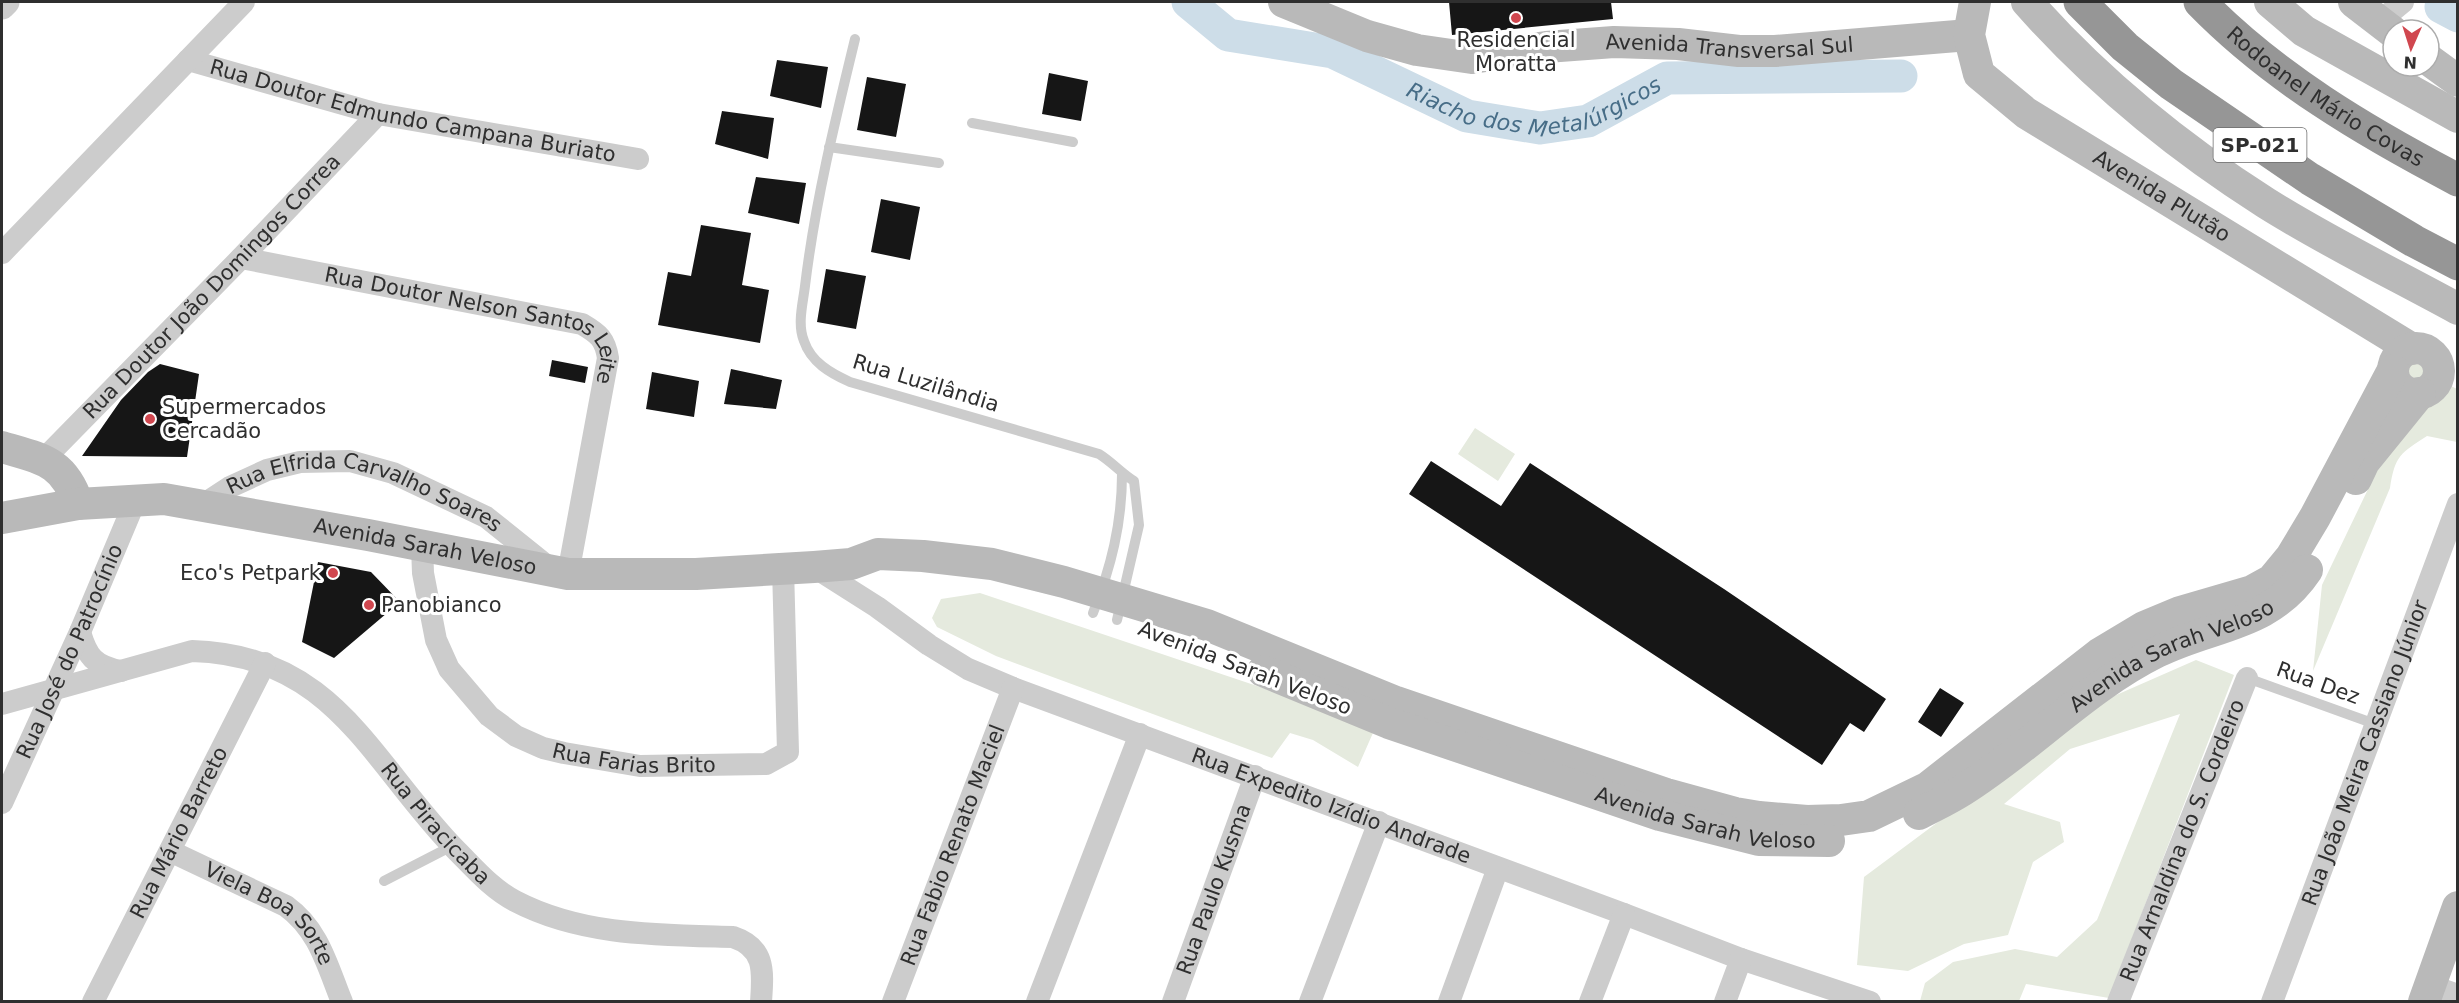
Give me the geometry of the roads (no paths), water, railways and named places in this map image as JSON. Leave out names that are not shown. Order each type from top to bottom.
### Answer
[{"type":"highway","name":"SP-021","points":[[2080,2],[2125,47],[2171,84],[2310,179],[2457,264]]},
{"type":"highway","name":"Rodoanel Mário Covas","points":[[2200,2],[2280,71],[2348,118],[2457,180]]},
{"type":"main road","name":"Avenida Transversal Sul","points":[[1284,2],[1367,36],[1417,50],[1472,58],[1546,47],[1614,42],[1678,44],[1739,51],[1775,51],[1969,34]]},
{"type":"main road","name":"Avenida Plutão","points":[[1975,2],[1969,34],[1979,74],[2026,113],[2403,359]]},
{"type":"main road","points":[[2270,2],[2304,32],[2457,117]]},
{"type":"main road","points":[[2354,2],[2381,23]]},
{"type":"main road","points":[[2032,8],[2079,56],[2143,114],[2225,176],[2312,230],[2457,309]]},
{"type":"main road","points":[[2441,69],[2457,81]]},
{"type":"main road","points":[[2427,351],[2448,374],[2431,389],[2420,393],[2409,393],[2397,384],[2403,359],[2427,351]]},
{"type":"main road","name":"Avenida Sarah Veloso","points":[[1108,607],[1207,625],[1407,706],[1666,794],[1735,813],[1807,821],[1869,816],[1928,788],[2017,706],[2144,627],[2180,612],[2252,591],[2272,580],[2291,557],[2315,517],[2403,359]]},
{"type":"main road","name":"Avenida Sarah Veloso","points":[[2,518],[78,504],[164,499],[368,535],[561,573],[696,574],[814,567],[851,564],[878,554],[935,557],[992,564],[1064,582],[1108,607],[1389,723],[1660,815],[1759,840],[1829,841],[1866,836],[1905,821],[1964,790],[2114,677],[2157,652],[2268,610],[2302,577],[2318,553],[2364,462],[2420,393]]},
{"type":"main road","points":[[17,454],[65,476],[72,484],[78,504]]},
{"type":"main road","points":[[2437,994],[2457,907]]},
{"type":"street","points":[[2,6],[6,2]]},
{"type":"street","points":[[2,254],[244,2]]},
{"type":"street","points":[[2392,18],[2403,2]]},
{"type":"street","name":"Rua Doutor Edmundo Campana Buriato","points":[[188,60],[378,114],[638,159]]},
{"type":"street","name":"Rua Doutor João Domingos Correa","points":[[17,454],[241,258],[378,114]]},
{"type":"street","name":"Rua Doutor Nelson Santos Leite","points":[[241,258],[582,324],[594,331],[605,342],[608,358],[561,573]]},
{"type":"street","name":"Rua Elfrida Carvalho Soares","points":[[201,506],[230,487],[267,470],[300,462],[350,462],[393,473],[486,517],[561,573]]},
{"type":"street","name":"Rua José do Patrocínio","points":[[2,803],[80,632],[136,499]]},
{"type":"street","name":"Rua João Meira Cassiano Júnior","points":[[2272,1002],[2457,504]]},
{"type":"street","name":"Rua Farias Brito","points":[[422,546],[423,573],[436,640],[449,669],[489,716],[516,736],[543,748],[640,766],[766,764],[788,752],[783,568]]},
{"type":"street","name":"Rua Expedito Izídio Andrade","points":[[814,567],[878,607],[968,669],[1013,688],[1379,822],[1741,959],[1870,1002]]},
{"type":"street","points":[[80,632],[87,653],[110,669],[121,671]]},
{"type":"street","name":"Rua Piracicaba","points":[[2,704],[192,651],[222,652],[265,663],[307,684],[329,702],[452,846],[488,882],[513,900],[537,912],[628,934],[733,937],[747,942],[756,952],[763,975],[761,1002]]},
{"type":"street","name":"Rua Mário Barreto","points":[[93,1002],[265,663]]},
{"type":"street","name":"Rua Arnaldina do S. Cordeiro","points":[[2118,1002],[2247,678]]},
{"type":"street","name":"Rua Fabio Renato Maciel","points":[[893,1002],[1013,688]]},
{"type":"street","points":[[1037,1002],[1140,734]]},
{"type":"street","name":"Rua Paulo Kusma","points":[[1173,1002],[1255,776]]},
{"type":"street","points":[[1310,1002],[1379,822]]},
{"type":"street","name":"Viela Boa Sorte","points":[[170,851],[286,906],[303,918],[315,936],[342,1002]]},
{"type":"street","points":[[1449,1002],[1498,868]]},
{"type":"street","points":[[1590,1002],[1624,914]]},
{"type":"street","points":[[1725,1002],[1741,959]]},
{"type":"lane","name":"Rua Luzilândia","points":[[855,39],[829,147],[808,263],[801,325],[804,341],[813,358],[831,374],[850,382],[1099,454],[1114,463],[1122,474],[1134,481],[1139,525],[1108,607]]},
{"type":"lane","points":[[972,123],[1073,142]]},
{"type":"lane","points":[[829,147],[939,162]]},
{"type":"lane","points":[[1108,607],[1122,499],[1122,474]]},
{"type":"lane","name":"Rua Dez","points":[[2247,678],[2375,724]]},
{"type":"lane","points":[[384,881],[452,846]]},
{"type":"waterway","name":"Riacho dos Metalúrgicos","points":[[1188,2],[1228,35],[1333,52],[1467,116],[1540,128],[1588,121],[1667,78],[1901,76]]},
{"type":"waterway","points":[[2441,7],[2458,16]]},
{"type":"place","name":"Residencial Moratta","points":[[1516,18]]},
{"type":"place","name":"Supermercados Cercadão","points":[[150,419]]},
{"type":"place","name":"Eco's Petpark","points":[[333,573]]},
{"type":"place","name":"Panobianco","points":[[369,605]]}]
